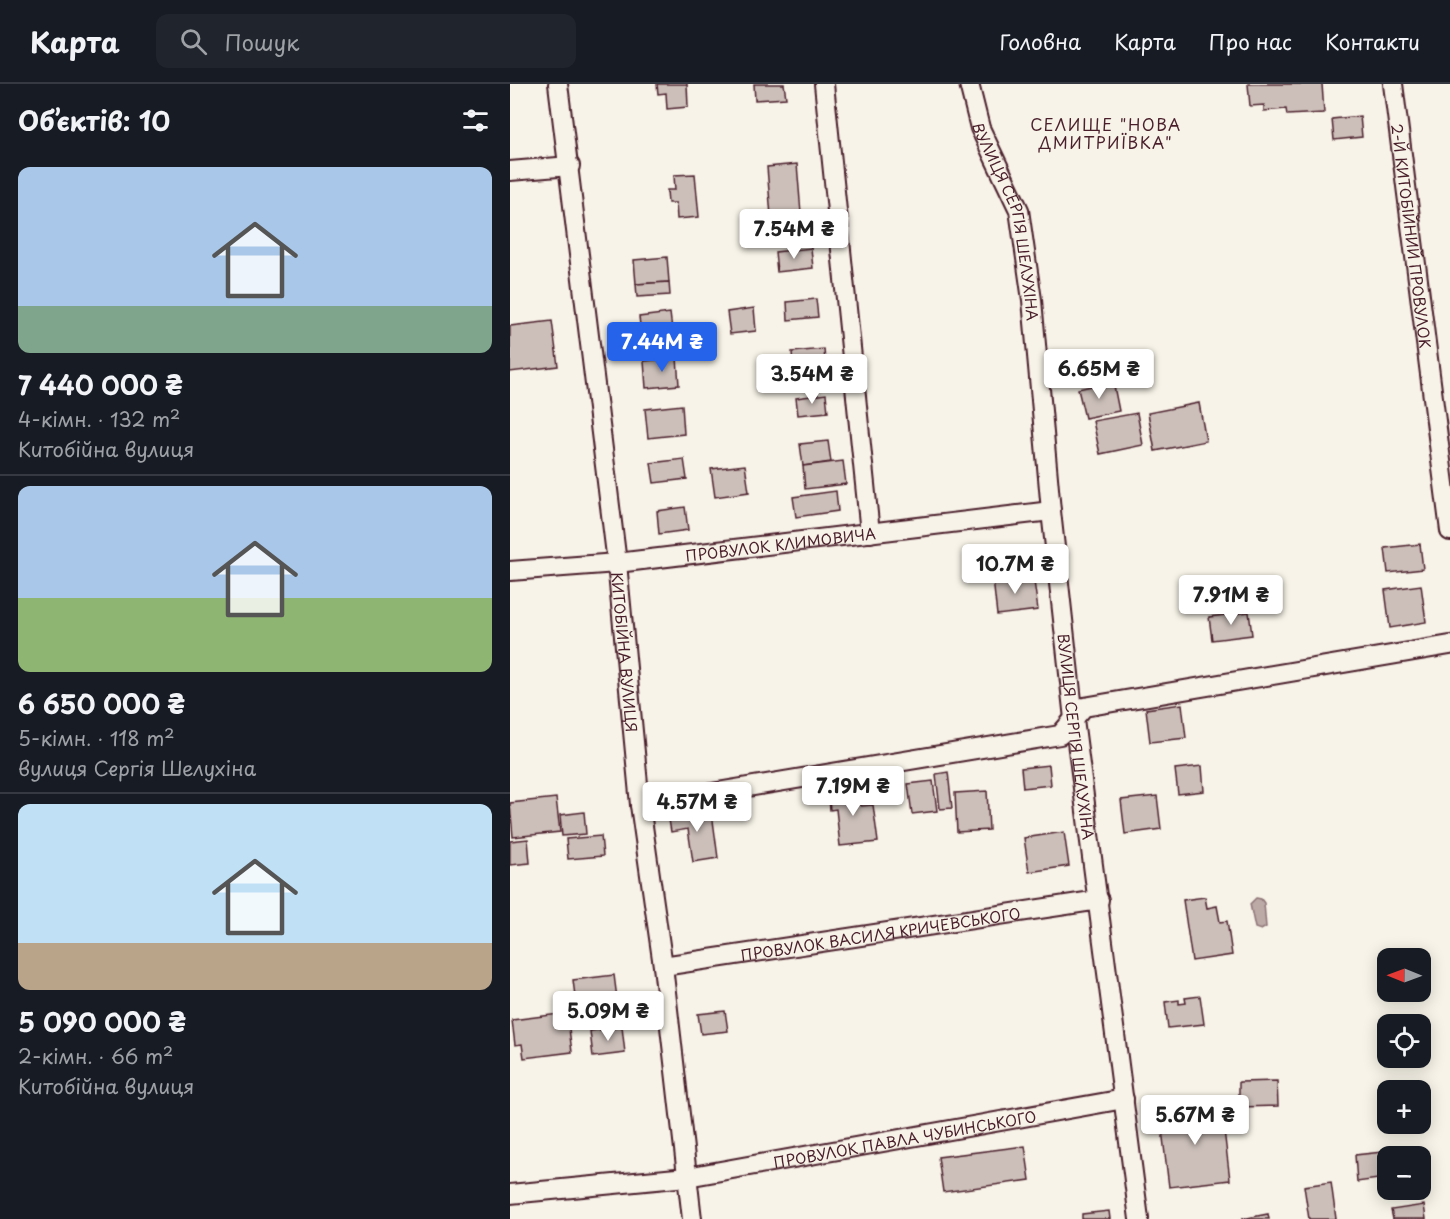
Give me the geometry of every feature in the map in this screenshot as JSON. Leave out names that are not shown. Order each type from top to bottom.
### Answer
[{"type":"street","name":"КИТОБІЙНА ВУЛИЦЯ","points":[[558,84],[570,166],[617,563],[640,805],[663,966],[692,1219]]},
{"type":"street","points":[[824,84],[870,533]]},
{"type":"street","name":"ВУЛИЦЯ СЕРГІЯ ШЕЛУХІНА","points":[[969,84],[980,128],[1019,210],[1032,300],[1051,511],[1074,719],[1139,1219]]},
{"type":"street","name":"2-Й КИТОБІЙНИЙ ПРОВУЛОК","points":[[1393,84],[1450,531]]},
{"type":"street","points":[[510,171],[570,166]]},
{"type":"street","name":"ПРОВУЛОК КЛИМОВИЧА","points":[[510,571],[617,563],[1051,511]]},
{"type":"street","points":[[640,805],[1060,735],[1084,707],[1450,645]]},
{"type":"street","name":"ПРОВУЛОК ВАСИЛЯ КРИЧЕВСЬКОГО","points":[[663,966],[1099,900]]},
{"type":"street","name":"ПРОВУЛОК ПАВЛА ЧУБИНСЬКОГО","points":[[510,1194],[687,1177],[1124,1099]]},
{"type":"shaded area","points":[[1256,898],[1261,899],[1264,903],[1266,927],[1261,930],[1255,928],[1250,904]]},
{"type":"building","points":[[657,84],[687,84],[688,107],[667,109],[666,93],[658,94]]},
{"type":"building","points":[[754,84],[784,84],[786,98],[755,100]]},
{"type":"building","points":[[1248,84],[1322,84],[1324,113],[1287,115],[1286,109],[1264,111],[1264,105],[1250,106]]},
{"type":"building","points":[[1360,116],[1362,137],[1334,140],[1332,119]]},
{"type":"building","points":[[797,164],[801,213],[771,216],[767,167]]},
{"type":"building","points":[[695,174],[699,217],[677,219],[676,203],[668,203],[667,190],[675,190],[674,175]]},
{"type":"building","points":[[811,248],[813,268],[777,272],[775,252]]},
{"type":"building","points":[[667,257],[669,282],[636,284],[634,260]]},
{"type":"building","points":[[669,282],[670,295],[637,297],[636,284]]},
{"type":"building","points":[[816,299],[818,317],[788,320],[787,302]]},
{"type":"building","points":[[754,308],[756,331],[730,334],[727,312]]},
{"type":"building","points":[[670,313],[673,338],[642,341],[639,317]]},
{"type":"building","points":[[552,321],[558,366],[510,372],[510,326]]},
{"type":"building","points":[[824,349],[826,374],[794,376],[792,352]]},
{"type":"building","points":[[677,358],[679,385],[646,388],[644,361]]},
{"type":"building","points":[[1113,381],[1119,411],[1085,418],[1078,389]]},
{"type":"building","points":[[826,394],[828,412],[798,415],[796,398]]},
{"type":"building","points":[[1199,403],[1206,441],[1155,451],[1148,413]]},
{"type":"building","points":[[682,405],[684,434],[648,438],[645,409]]},
{"type":"building","points":[[1137,413],[1143,445],[1100,454],[1093,421]]},
{"type":"building","points":[[828,441],[831,462],[803,466],[800,444]]},
{"type":"building","points":[[684,459],[687,479],[654,483],[651,463]]},
{"type":"building","points":[[843,461],[846,484],[805,489],[803,466]]},
{"type":"building","points":[[745,465],[749,492],[715,497],[711,469]]},
{"type":"building","points":[[836,491],[838,511],[796,517],[793,497]]},
{"type":"building","points":[[685,507],[688,530],[659,534],[657,511]]},
{"type":"building","points":[[1420,544],[1423,569],[1388,573],[1385,548]]},
{"type":"building","points":[[1033,574],[1038,610],[997,615],[993,579]]},
{"type":"building","points":[[1421,585],[1426,622],[1390,628],[1385,590]]},
{"type":"building","points":[[1249,612],[1252,635],[1212,640],[1209,617]]},
{"type":"building","points":[[1182,704],[1186,738],[1150,742],[1146,709]]},
{"type":"building","points":[[1049,765],[1051,785],[1023,788],[1021,768]]},
{"type":"building","points":[[1202,766],[1204,791],[1178,794],[1175,769]]},
{"type":"building","points":[[948,772],[952,808],[940,809],[936,774]]},
{"type":"building","points":[[933,781],[937,811],[912,814],[908,784]]},
{"type":"building","points":[[853,785],[855,802],[861,801],[861,806],[873,805],[878,842],[840,846],[836,809],[830,810],[828,788]]},
{"type":"building","points":[[987,791],[989,830],[957,832],[955,793]]},
{"type":"building","points":[[1157,796],[1161,829],[1125,834],[1121,800]]},
{"type":"building","points":[[556,798],[560,832],[513,837],[510,803]]},
{"type":"building","points":[[690,809],[691,816],[712,813],[718,858],[693,862],[688,829],[671,832],[668,813]]},
{"type":"building","points":[[584,812],[586,834],[562,836],[560,815]]},
{"type":"building","points":[[1064,832],[1069,866],[1029,872],[1024,838]]},
{"type":"building","points":[[601,836],[603,856],[568,859],[566,839]]},
{"type":"building","points":[[528,839],[530,863],[510,865],[510,841]]},
{"type":"building","points":[[1205,897],[1207,908],[1217,906],[1220,922],[1227,921],[1232,955],[1192,961],[1183,900]]},
{"type":"building","points":[[614,975],[619,1014],[578,1020],[573,980]]},
{"type":"building","points":[[1200,996],[1204,1024],[1168,1028],[1165,1002],[1179,1000],[1179,1004],[1186,1003],[1185,998]]},
{"type":"building","points":[[725,1011],[728,1031],[701,1034],[698,1014]]},
{"type":"building","points":[[567,1013],[572,1052],[524,1058],[522,1044],[515,1045],[512,1020]]},
{"type":"building","points":[[622,1027],[625,1053],[593,1057],[590,1031]]},
{"type":"building","points":[[1277,1081],[1278,1106],[1239,1107],[1239,1082]]},
{"type":"building","points":[[1221,1105],[1230,1180],[1169,1187],[1160,1113]]},
{"type":"building","points":[[1025,1146],[1030,1180],[943,1192],[938,1157]]},
{"type":"building","points":[[1377,1153],[1377,1179],[1357,1182],[1355,1155]]},
{"type":"building","points":[[1331,1182],[1336,1219],[1309,1219],[1304,1186]]},
{"type":"building","points":[[1424,1205],[1426,1219],[1393,1219],[1391,1210]]},
{"type":"building","points":[[1109,1211],[1110,1219],[1082,1219],[1082,1214]]},
{"type":"building","points":[[1268,1214],[1269,1219],[1242,1219]]},
{"type":"district","name":"СЕЛИЩЕ \"НОВА ДМИТРИЇВКА\"","points":[[1106,133]]}]
